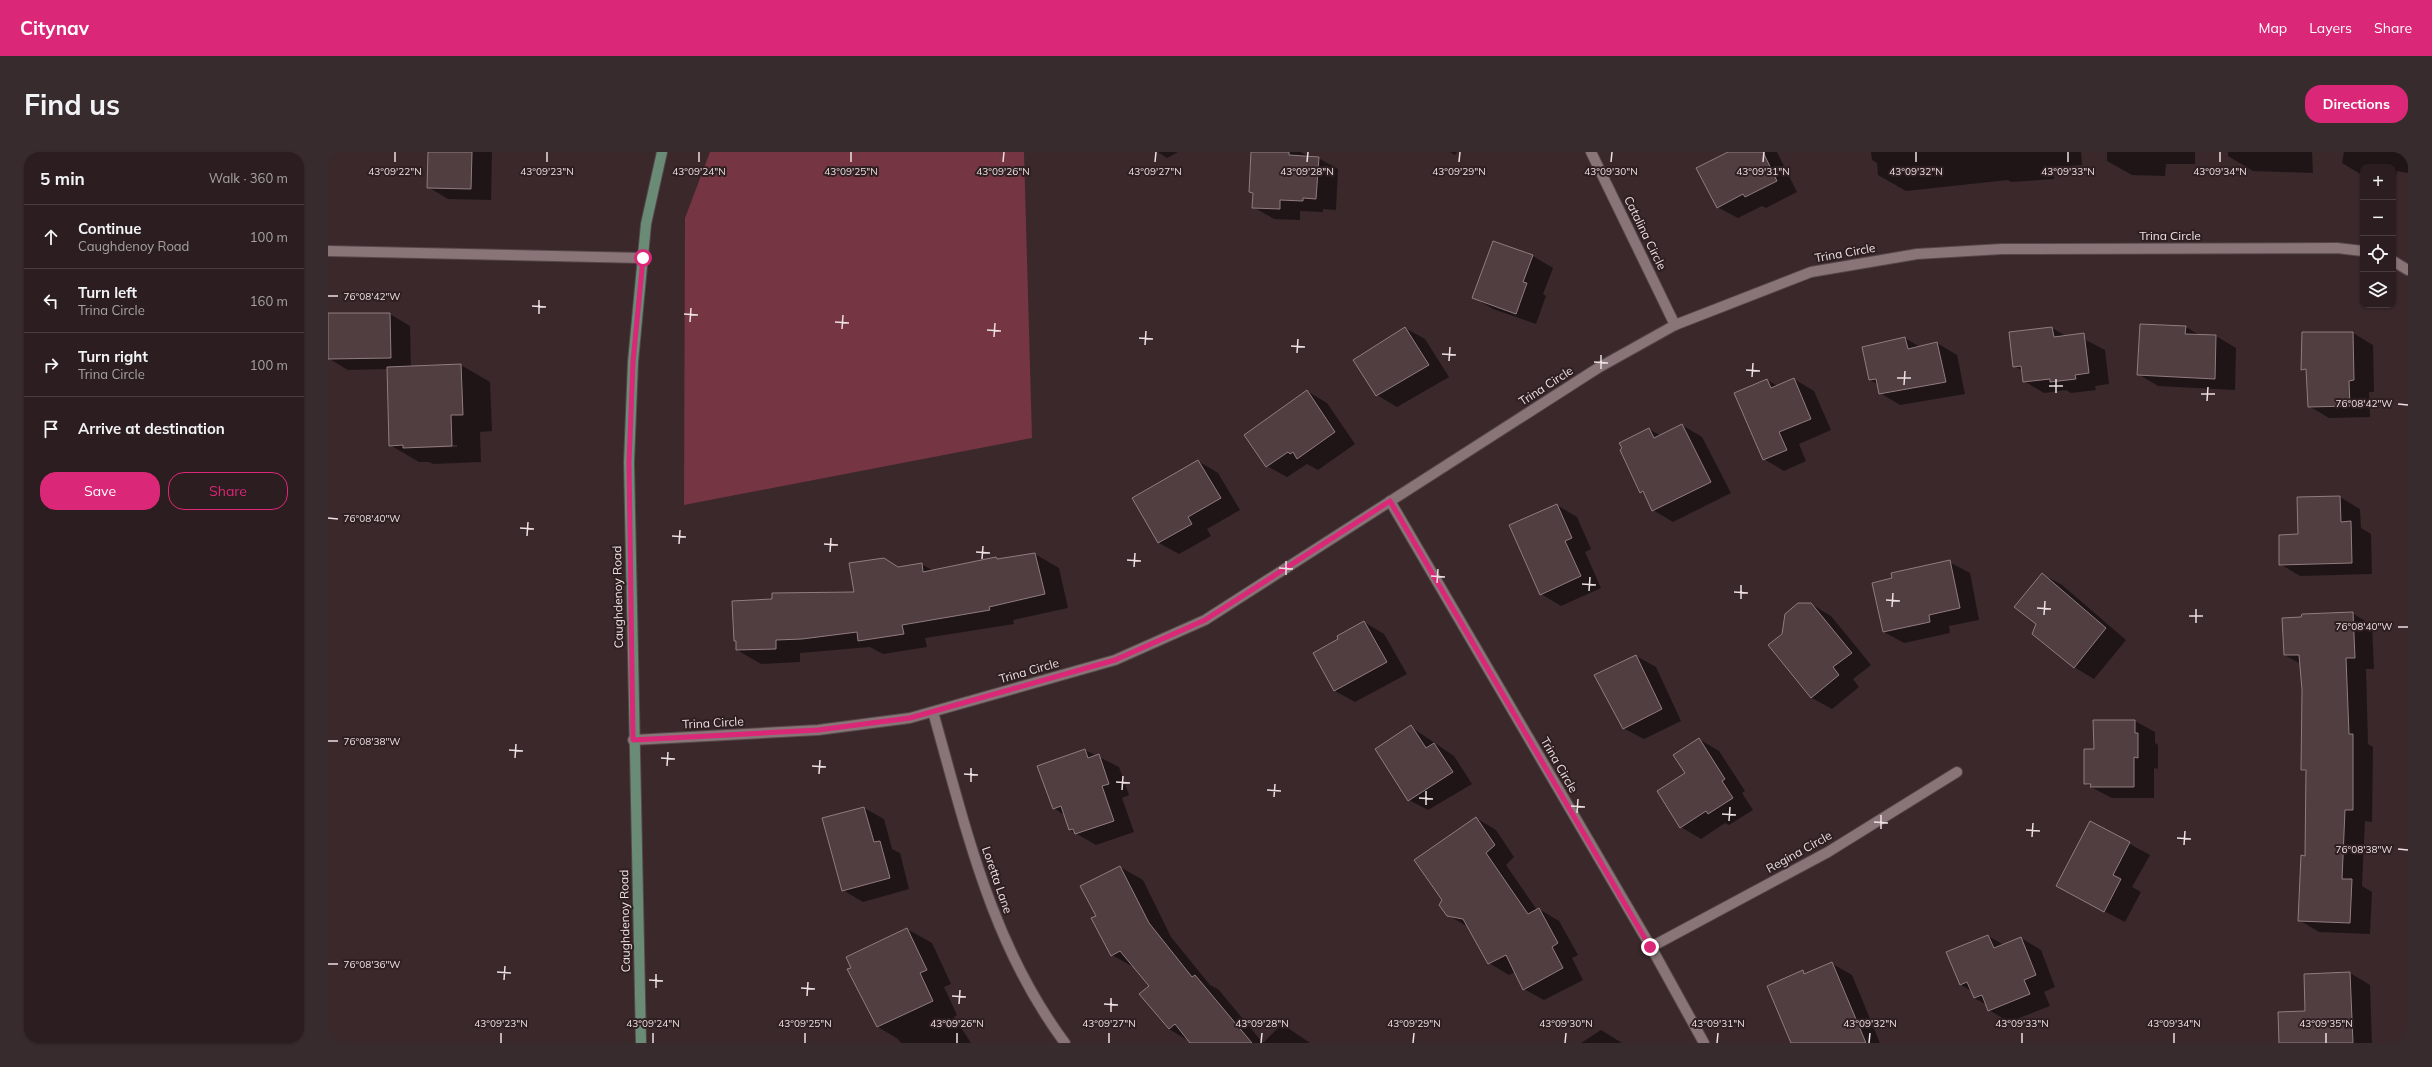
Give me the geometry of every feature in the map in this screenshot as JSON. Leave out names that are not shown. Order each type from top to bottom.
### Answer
[{"type":"street","name":"Caughdenoy Road","points":[[641,1043],[633,740],[629,462],[633,362],[646,224],[662,152]]},
{"type":"street","name":"Catalina Circle","points":[[1591,152],[1675,325]]},
{"type":"street","name":"Trina Circle","points":[[633,740],[818,730],[933,712],[1115,660],[1205,620],[1598,368],[1675,325],[1811,272],[1917,254],[2002,249],[2337,248],[2360,252]]},
{"type":"street","points":[[328,251],[643,258]]},
{"type":"street","points":[[2396,263],[2408,270]]},
{"type":"street","name":"Trina Circle","points":[[1390,501],[1650,947],[1704,1043]]},
{"type":"street","name":"Loretta Lane","points":[[933,712],[983,889],[1014,960],[1048,1021],[1064,1043]]},
{"type":"street","name":"Regina Circle","points":[[1650,947],[1828,852],[1956,772]]},
{"type":"shaded area","points":[[710,152],[1024,152],[1032,438],[684,505],[685,218]]},
{"type":"building","points":[[428,152],[472,152],[471,189],[427,188]]},
{"type":"building","points":[[1251,152],[1289,152],[1289,155],[1319,157],[1316,199],[1303,198],[1303,201],[1280,200],[1280,209],[1252,208],[1253,193],[1249,192]]},
{"type":"building","points":[[1728,152],[1763,152],[1777,181],[1745,197],[1743,194],[1717,208],[1696,168]]},
{"type":"building","points":[[1493,241],[1533,255],[1523,282],[1527,283],[1516,314],[1472,298]]},
{"type":"building","points":[[328,313],[390,313],[391,358],[328,359]]},
{"type":"building","points":[[2140,324],[2186,326],[2185,334],[2216,335],[2215,379],[2137,375]]},
{"type":"building","points":[[1405,327],[1429,365],[1376,396],[1353,360]]},
{"type":"building","points":[[2052,327],[2054,337],[2084,333],[2089,373],[2075,375],[2076,379],[2050,382],[2050,379],[2023,382],[2021,366],[2013,367],[2009,332]]},
{"type":"building","points":[[2302,332],[2353,332],[2354,380],[2349,381],[2350,406],[2308,407],[2306,369],[2301,370]]},
{"type":"building","points":[[1905,337],[1908,349],[1937,342],[1946,382],[1879,394],[1876,379],[1869,380],[1862,347]]},
{"type":"building","points":[[461,364],[463,415],[451,415],[452,446],[403,448],[403,445],[389,446],[387,367]]},
{"type":"building","points":[[1794,378],[1811,419],[1779,432],[1787,450],[1763,460],[1734,393],[1767,379],[1771,388]]},
{"type":"building","points":[[1307,390],[1335,432],[1297,459],[1293,452],[1290,454],[1288,452],[1266,467],[1244,435]]},
{"type":"building","points":[[1682,424],[1711,482],[1652,511],[1643,491],[1640,493],[1620,450],[1622,448],[1619,443],[1649,428],[1654,438]]},
{"type":"building","points":[[1198,460],[1221,498],[1188,517],[1192,524],[1158,543],[1132,498]]},
{"type":"building","points":[[2340,496],[2341,522],[2351,521],[2352,563],[2279,565],[2279,535],[2298,534],[2297,497]]},
{"type":"building","points":[[1557,504],[1572,538],[1565,541],[1581,576],[1540,595],[1509,525]]},
{"type":"building","points":[[1035,553],[1045,594],[989,607],[990,610],[902,625],[904,634],[858,641],[857,632],[802,639],[776,640],[776,649],[736,650],[736,641],[734,641],[732,601],[772,599],[772,593],[854,592],[849,563],[884,558],[898,567],[922,563],[923,572],[996,557],[997,559]]},
{"type":"building","points":[[1950,560],[1960,608],[1929,615],[1930,622],[1883,632],[1872,583],[1892,578],[1891,573]]},
{"type":"building","points":[[2042,573],[2106,628],[2074,668],[2032,634],[2036,624],[2014,607]]},
{"type":"building","points":[[1798,603],[1811,603],[1852,653],[1833,667],[1839,675],[1811,698],[1768,645],[1782,634],[1785,614]]},
{"type":"building","points":[[2353,612],[2355,658],[2346,658],[2349,734],[2353,734],[2353,810],[2345,810],[2342,879],[2352,879],[2350,923],[2298,921],[2301,855],[2305,856],[2306,770],[2301,770],[2302,690],[2299,655],[2284,655],[2282,618],[2301,617],[2302,614]]},
{"type":"building","points":[[1364,621],[1387,662],[1334,691],[1313,653],[1338,639],[1337,636]]},
{"type":"building","points":[[1636,655],[1662,709],[1623,729],[1594,675]]},
{"type":"building","points":[[2093,720],[2135,720],[2135,733],[2138,733],[2138,758],[2134,757],[2134,787],[2090,787],[2091,784],[2084,784],[2084,749],[2094,749]]},
{"type":"building","points":[[1411,725],[1426,748],[1434,743],[1453,772],[1408,801],[1375,749]]},
{"type":"building","points":[[1699,738],[1725,779],[1722,781],[1733,798],[1708,814],[1706,811],[1680,828],[1657,791],[1685,773],[1673,755]]},
{"type":"building","points":[[1085,749],[1088,758],[1099,754],[1109,784],[1102,786],[1114,821],[1075,834],[1073,829],[1069,830],[1061,806],[1053,809],[1037,766]]},
{"type":"building","points":[[864,807],[874,842],[880,841],[890,878],[842,891],[822,818]]},
{"type":"building","points":[[1476,817],[1495,845],[1486,853],[1528,914],[1539,908],[1558,943],[1552,947],[1563,968],[1523,990],[1506,955],[1488,964],[1463,919],[1447,916],[1439,905],[1442,900],[1414,860]]},
{"type":"building","points":[[2090,821],[2130,842],[2113,875],[2121,879],[2104,912],[2056,886]]},
{"type":"building","points":[[1120,866],[1149,923],[1192,977],[1195,975],[1252,1043],[1190,1043],[1175,1024],[1169,1029],[1139,994],[1149,986],[1120,951],[1111,956],[1091,918],[1096,916],[1080,886]]},
{"type":"building","points":[[907,928],[927,970],[920,973],[933,1001],[877,1027],[847,969],[851,968],[846,957]]},
{"type":"building","points":[[1988,935],[1994,948],[2021,937],[2036,975],[2024,980],[2030,994],[1988,1011],[1982,995],[1974,998],[1967,982],[1960,985],[1946,952]]},
{"type":"building","points":[[1832,962],[1866,1043],[1791,1043],[1767,986],[1803,970],[1804,974]]},
{"type":"building","points":[[2350,972],[2353,1043],[2279,1043],[2278,1012],[2305,1011],[2304,974]]},
{"type":"route","points":[[643,258],[633,362],[629,462],[633,740],[818,730],[910,718],[1115,660],[1205,620],[1390,501],[1650,947]]}]
